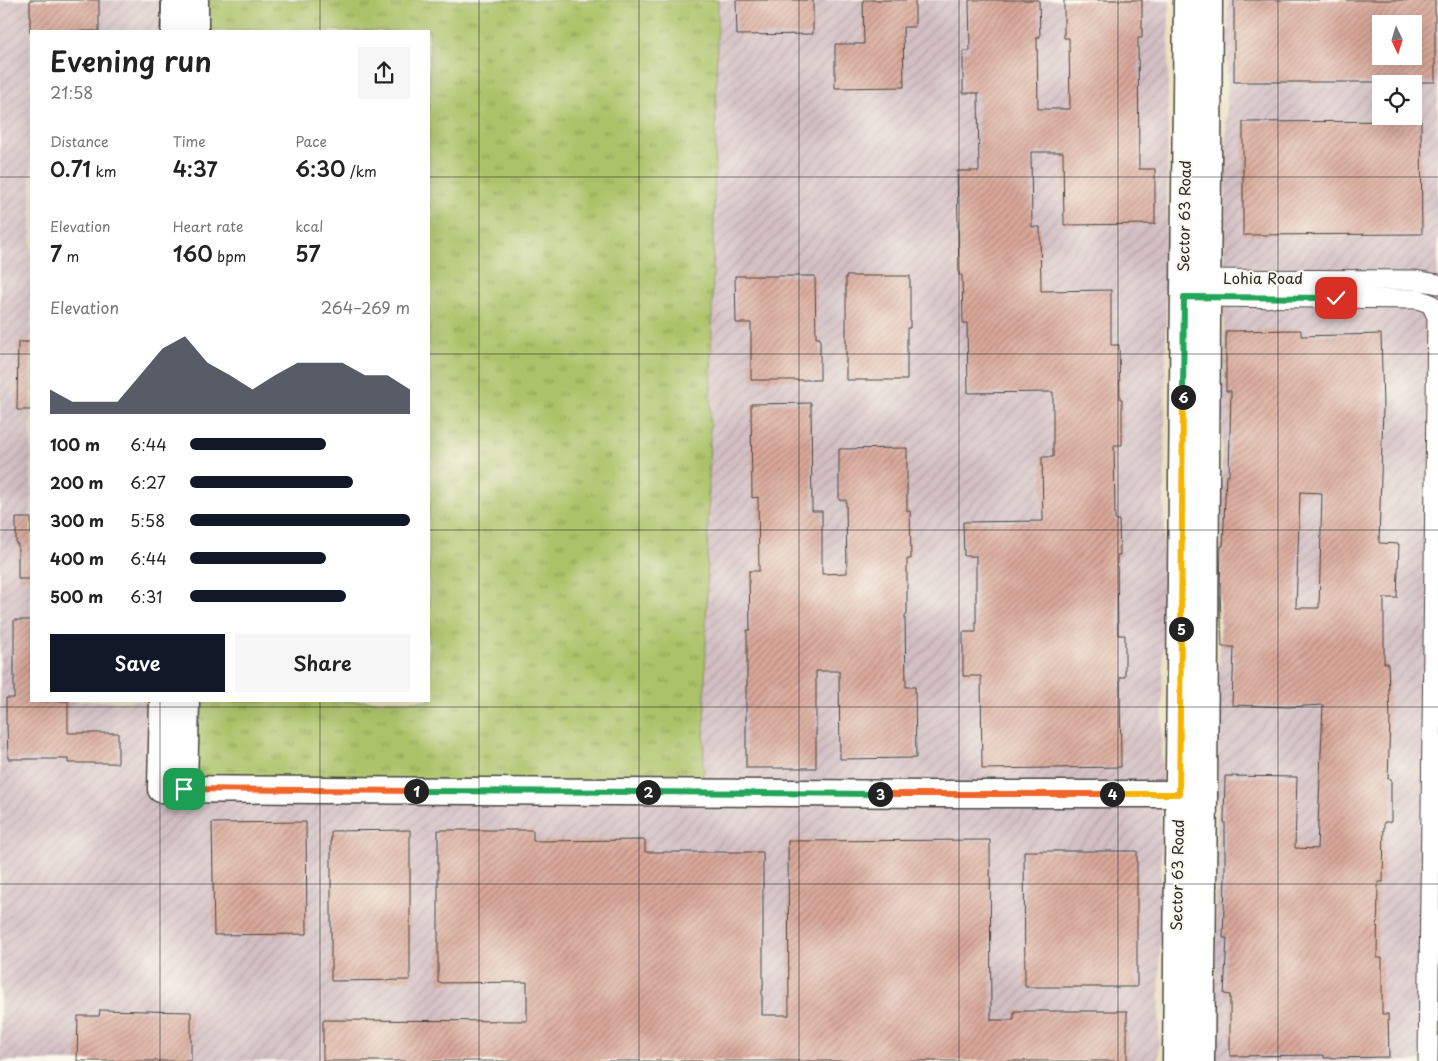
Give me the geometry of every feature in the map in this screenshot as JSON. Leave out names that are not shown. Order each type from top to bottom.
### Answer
[{"type":"street","points":[[174,30],[175,0]]},
{"type":"street","points":[[195,0],[195,30]]},
{"type":"street","name":"Sector 63 Road","points":[[1187,0],[1196,288]]},
{"type":"street","name":"Sector 63 Road","points":[[1201,1061],[1192,794],[1196,288],[1209,0]]},
{"type":"street","name":"Lohia Road","points":[[1196,288],[1415,280],[1438,284]]},
{"type":"street","name":"Lohia Road","points":[[1196,288],[1418,299],[1431,304],[1436,317],[1436,545],[1428,1061]]},
{"type":"street","points":[[163,702],[173,789]]},
{"type":"street","points":[[173,789],[186,702]]},
{"type":"street","points":[[173,789],[1192,794]]},
{"type":"street","name":"Sector 63 Road","points":[[1176,1061],[1192,794]]},
{"type":"shaded area","points":[[0,0],[1169,0],[1159,1061],[0,1061]]},
{"type":"shaded area","points":[[1228,0],[1438,0],[1438,1061],[1214,1061]]},
{"type":"green space","points":[[195,0],[718,0],[703,793],[161,789],[165,702],[430,702],[430,30],[193,30]]},
{"type":"building","points":[[30,0],[99,0],[99,30],[30,30]]},
{"type":"building","points":[[736,0],[813,0],[813,34],[737,35]]},
{"type":"building","points":[[863,0],[915,0],[915,27],[903,27],[904,87],[835,88],[835,44],[864,44]]},
{"type":"building","points":[[969,0],[1039,0],[1040,37],[1037,37],[1038,109],[1070,109],[1069,38],[1064,38],[1064,0],[1142,0],[1142,38],[1138,38],[1139,169],[1155,169],[1155,224],[1064,225],[1063,152],[1031,152],[1032,227],[1040,227],[1041,291],[1111,290],[1111,345],[1119,345],[1120,399],[1122,399],[1122,445],[1114,445],[1115,520],[1119,520],[1120,555],[1117,555],[1118,635],[1125,635],[1125,677],[1120,677],[1121,767],[982,769],[981,676],[963,676],[963,632],[976,632],[976,556],[964,556],[963,522],[1043,521],[1042,457],[1053,457],[1053,392],[968,393],[967,323],[963,323],[962,275],[959,275],[957,171],[979,171],[978,93],[963,93],[963,51],[970,51]]},
{"type":"building","points":[[1234,0],[1435,0],[1435,82],[1422,82],[1422,75],[1372,75],[1372,82],[1234,82]]},
{"type":"building","points":[[1372,121],[1372,125],[1421,125],[1422,234],[1243,235],[1243,122]]},
{"type":"building","points":[[735,276],[815,276],[816,338],[820,338],[820,380],[751,380],[751,323],[736,323]]},
{"type":"building","points":[[846,276],[910,276],[907,380],[846,380]]},
{"type":"building","points":[[1301,330],[1301,336],[1381,334],[1383,407],[1379,543],[1399,544],[1397,598],[1384,598],[1384,663],[1388,663],[1390,721],[1388,779],[1391,779],[1391,822],[1384,822],[1383,882],[1378,882],[1377,958],[1382,958],[1382,1014],[1388,1014],[1389,1057],[1324,1058],[1324,1055],[1230,1056],[1230,995],[1224,994],[1227,938],[1223,938],[1225,776],[1297,777],[1295,848],[1317,849],[1323,705],[1289,707],[1232,705],[1234,647],[1222,647],[1220,592],[1226,476],[1229,476],[1231,391],[1226,391],[1226,331]],"holes":[[[1300,492],[1322,493],[1319,608],[1296,608]]]},
{"type":"building","points":[[18,342],[30,342],[30,410],[17,410]]},
{"type":"building","points":[[811,403],[812,511],[822,511],[822,574],[847,573],[846,500],[839,500],[839,449],[907,448],[907,511],[910,511],[911,559],[907,559],[907,615],[905,615],[906,687],[915,687],[916,758],[840,759],[839,671],[816,671],[816,768],[746,768],[747,630],[750,630],[749,571],[759,571],[758,497],[752,498],[751,404]]},
{"type":"building","points":[[16,518],[30,518],[30,579],[18,579],[18,544],[16,544]]},
{"type":"building","points":[[14,620],[30,620],[30,702],[68,702],[68,733],[118,733],[118,763],[68,763],[68,759],[8,759],[6,698],[14,698]]},
{"type":"building","points":[[306,822],[307,934],[214,935],[212,823]]},
{"type":"building","points":[[410,830],[410,980],[331,981],[331,831]]},
{"type":"building","points":[[438,830],[533,830],[533,841],[645,840],[645,852],[763,852],[762,1015],[789,1015],[788,841],[990,840],[991,1020],[1014,1020],[1014,1011],[1127,1011],[1127,1061],[323,1061],[323,1020],[527,1021],[527,982],[438,983]]},
{"type":"building","points":[[1024,851],[1137,851],[1137,987],[1025,987]]},
{"type":"building","points":[[100,1010],[191,1012],[191,1061],[77,1061],[78,1016],[99,1016]]},
{"type":"route","points":[[184,789],[1179,794],[1184,297],[1336,298]]}]
